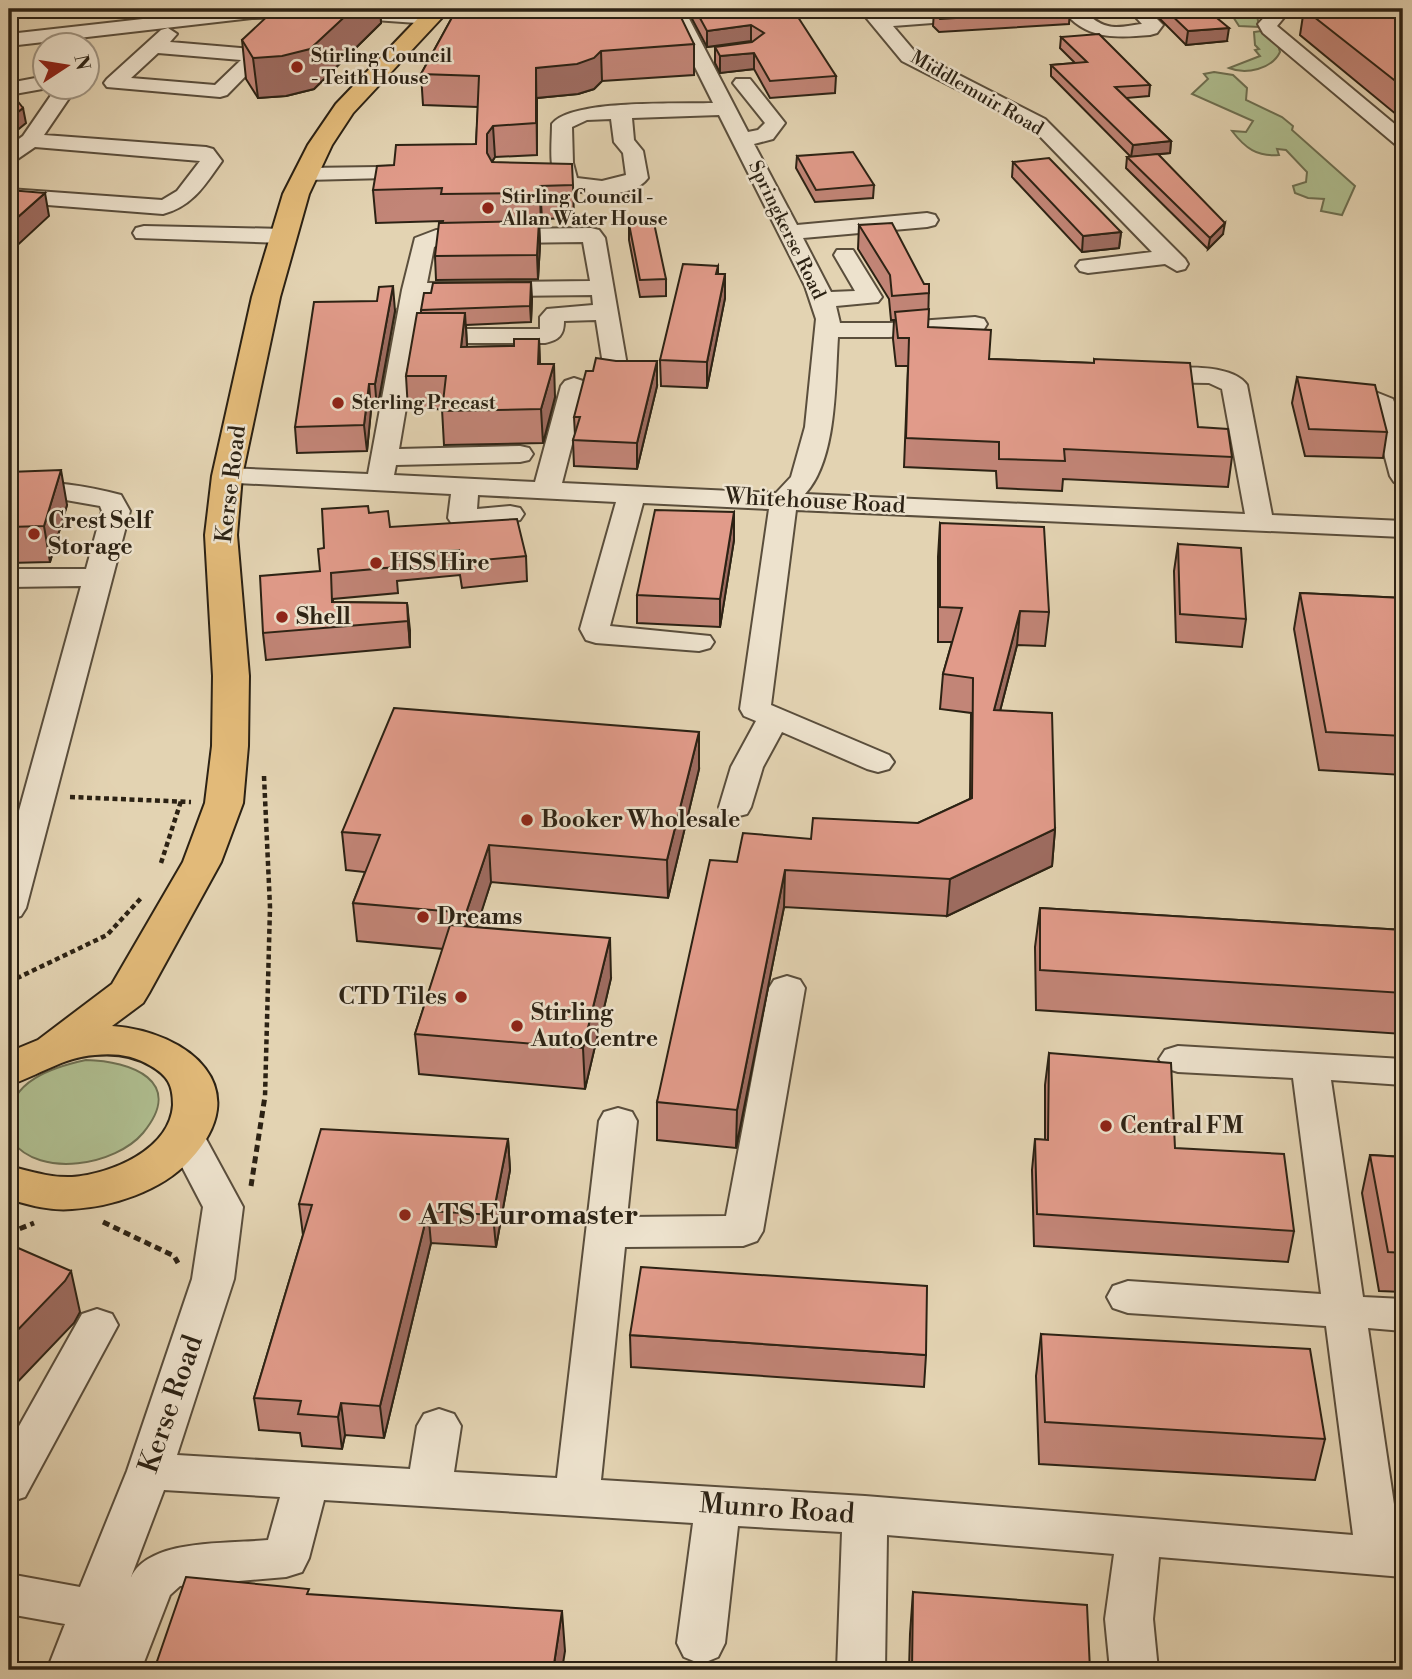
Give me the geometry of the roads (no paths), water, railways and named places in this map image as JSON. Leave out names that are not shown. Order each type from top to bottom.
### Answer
[{"type":"main road","name":"Kerse Road","points":[[54,1048],[128,993],[202,862],[223,803],[230,746],[232,676],[221,535],[227,476],[263,310],[296,194],[320,145],[344,110],[435,13]]},
{"type":"main road","points":[[128,993],[164,1053]]},
{"type":"main road","points":[[9,1070],[54,1048],[84,1041],[113,1040],[140,1044],[164,1053],[184,1068],[195,1089],[195,1112],[185,1136],[166,1157],[139,1175],[107,1187],[72,1193],[38,1191],[9,1183]]},
{"type":"street","name":"Springkerse Road","points":[[675,9],[697,57],[791,232],[828,319],[818,427],[804,479],[784,500]]},
{"type":"street","points":[[874,15],[1038,9]]},
{"type":"street","points":[[1071,9],[1094,30],[1107,33],[1150,29],[1154,25],[1138,9]]},
{"type":"street","points":[[1282,9],[1270,18],[1267,24],[1270,29],[1403,141]]},
{"type":"street","points":[[9,40],[216,12],[295,10],[435,13]]},
{"type":"street","points":[[252,12],[236,28],[223,33],[161,40],[114,83],[220,91],[274,38]]},
{"type":"street","name":"Middlemuir Road","points":[[874,15],[909,58],[1038,123],[1173,260],[1088,266]]},
{"type":"street","points":[[102,43],[120,36],[257,55]]},
{"type":"street","points":[[697,57],[724,53]]},
{"type":"street","points":[[136,64],[241,71]]},
{"type":"street","points":[[741,139],[764,137],[773,130],[775,123],[743,83]]},
{"type":"street","points":[[9,89],[32,85]]},
{"type":"street","points":[[9,156],[30,140],[56,102]]},
{"type":"street","points":[[576,186],[567,183],[562,163],[562,124],[583,114],[725,109]]},
{"type":"street","points":[[551,186],[625,185],[637,178],[633,151],[624,142],[621,112]]},
{"type":"street","points":[[9,196],[163,207],[176,204],[183,198],[211,161],[206,153],[30,140]]},
{"type":"street","points":[[538,163],[562,163]]},
{"type":"street","points":[[306,174],[379,173]]},
{"type":"street","points":[[791,232],[927,220]]},
{"type":"street","points":[[144,233],[284,236]]},
{"type":"street","points":[[520,454],[382,469],[423,243],[428,240],[586,234],[594,238],[617,377]]},
{"type":"street","points":[[822,300],[870,297],[845,255]]},
{"type":"street","points":[[414,290],[604,300]]},
{"type":"street","points":[[406,336],[545,336],[552,332],[555,314],[604,300]]},
{"type":"street","points":[[827,330],[975,324]]},
{"type":"street","points":[[1119,374],[1213,376],[1231,382],[1236,389],[1260,523]]},
{"type":"street","points":[[547,489],[574,386]]},
{"type":"street","points":[[1325,396],[1373,399],[1384,404],[1403,476]]},
{"type":"street","name":"Whitehouse Road","points":[[227,476],[382,469],[465,485],[1403,529]]},
{"type":"street","points":[[465,485],[462,518],[510,514]]},
{"type":"street","points":[[9,488],[62,489],[111,502],[116,512],[9,908]]},
{"type":"street","points":[[632,493],[636,525],[594,629],[596,634],[699,642]]},
{"type":"street","points":[[784,500],[755,709],[878,762]]},
{"type":"street","points":[[735,807],[747,767],[774,718]]},
{"type":"street","points":[[606,1232],[743,1231],[787,988]]},
{"type":"street","points":[[1178,1059],[1403,1072]]},
{"type":"street","points":[[1310,1067],[1344,1311],[1391,1557]]},
{"type":"street","points":[[577,1496],[618,1121]]},
{"type":"street","name":"Kerse Road","points":[[71,1670],[149,1471],[213,1279],[223,1207],[185,1136]]},
{"type":"street","points":[[1128,1297],[1403,1315]]},
{"type":"street","points":[[9,1484],[97,1325]]},
{"type":"street","points":[[429,1487],[439,1426]]},
{"type":"street","name":"Munro Road","points":[[149,1471],[865,1515],[1391,1557]]},
{"type":"street","points":[[117,1670],[151,1583],[170,1568],[286,1558],[307,1480]]},
{"type":"street","points":[[701,1643],[718,1505]]},
{"type":"street","points":[[861,1670],[865,1515]]},
{"type":"street","points":[[1133,1670],[1129,1619],[1139,1536]]},
{"type":"street","points":[[9,1594],[96,1609]]},
{"type":"lane","points":[[9,578],[99,577]]},
{"type":"place","name":"Stirling Council - Teith House","points":[[297,67]]},
{"type":"place","name":"Stirling Council - Allan Water House","points":[[488,208]]},
{"type":"place","name":"Sterling Precast","points":[[338,403]]},
{"type":"place","name":"Crest Self Storage","points":[[34,534]]},
{"type":"place","name":"HSS Hire","points":[[376,563]]},
{"type":"place","name":"Shell","points":[[282,617]]},
{"type":"place","name":"Booker Wholesale","points":[[527,820]]},
{"type":"place","name":"Dreams","points":[[423,917]]},
{"type":"place","name":"CTD Tiles","points":[[461,997]]},
{"type":"place","name":"Stirling AutoCentre","points":[[517,1026]]},
{"type":"place","name":"Central FM","points":[[1106,1126]]},
{"type":"place","name":"ATS Euromaster","points":[[405,1215]]}]
